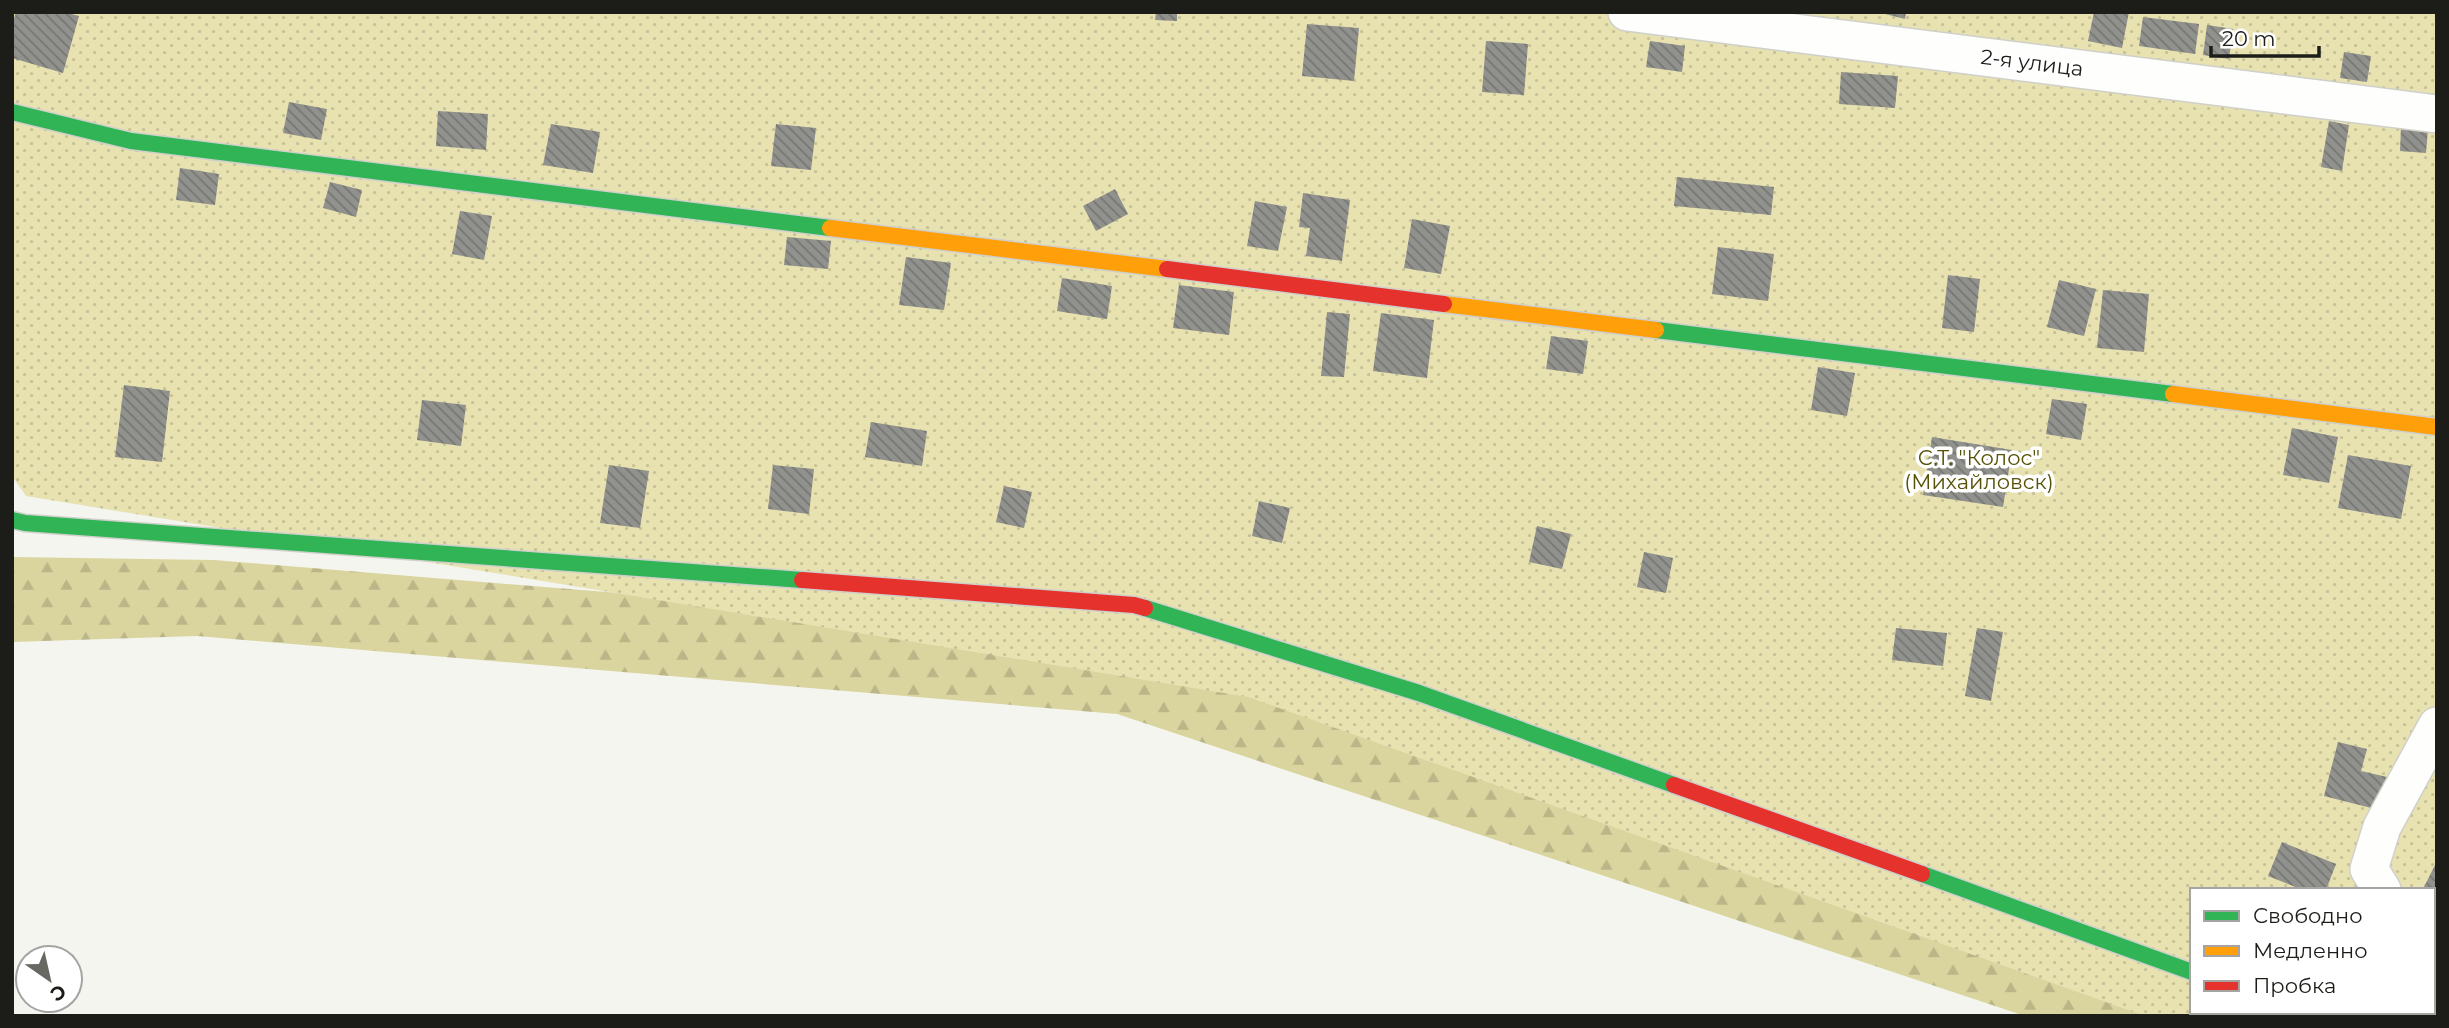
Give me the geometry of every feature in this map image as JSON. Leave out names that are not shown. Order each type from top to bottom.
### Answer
[{"type":"street","name":"2-я улица","points":[[1628,12],[2437,114]]},
{"type":"street","points":[[12,112],[131,141],[2437,427]]},
{"type":"street","points":[[12,520],[1134,605],[1419,693],[2190,971]]},
{"type":"street","points":[[2381,888],[2369,869],[2382,827],[2437,726]]},
{"type":"green space","name":"С.Т. \"Колос\" (Михайловск)","points":[[12,12],[2437,12],[2437,1016],[2145,1016],[1248,697],[26,496],[12,476]]},
{"type":"green space","points":[[12,557],[214,560],[1072,630],[2190,1011],[2190,1014],[2243,1016],[2025,1016],[1117,714],[197,636],[12,642]]},
{"type":"building","points":[[16,12],[64,12],[79,16],[63,73],[12,58],[12,25]]},
{"type":"building","points":[[1156,12],[1177,12],[1177,21],[1155,20]]},
{"type":"building","points":[[1877,12],[1906,12],[1905,19]]},
{"type":"building","points":[[2094,12],[2129,12],[2122,48],[2088,41]]},
{"type":"building","points":[[2143,17],[2199,24],[2195,54],[2139,46]]},
{"type":"building","points":[[1307,24],[1359,28],[1354,81],[1302,76]]},
{"type":"building","points":[[2207,25],[2233,29],[2229,59],[2203,55]]},
{"type":"building","points":[[1486,41],[1528,44],[1524,95],[1482,92]]},
{"type":"building","points":[[1650,41],[1685,46],[1682,72],[1646,67]]},
{"type":"building","points":[[2344,52],[2371,56],[2367,82],[2340,78]]},
{"type":"building","points":[[1841,72],[1898,76],[1895,108],[1839,104]]},
{"type":"building","points":[[289,102],[327,109],[321,140],[283,133]]},
{"type":"building","points":[[438,111],[488,114],[486,150],[436,146]]},
{"type":"building","points":[[2329,121],[2349,125],[2342,171],[2321,167]]},
{"type":"building","points":[[551,124],[600,132],[593,173],[543,165]]},
{"type":"building","points":[[776,124],[816,128],[811,170],[771,166]]},
{"type":"building","points":[[2401,127],[2428,129],[2426,153],[2400,151]]},
{"type":"building","points":[[180,168],[219,174],[215,205],[176,200]]},
{"type":"building","points":[[1677,177],[1774,187],[1771,215],[1674,206]]},
{"type":"building","points":[[330,182],[362,190],[356,217],[323,208]]},
{"type":"building","points":[[1115,189],[1128,214],[1096,231],[1083,206]]},
{"type":"building","points":[[1303,193],[1350,200],[1342,261],[1306,256],[1310,228],[1299,227]]},
{"type":"building","points":[[1255,201],[1287,207],[1278,251],[1247,246]]},
{"type":"building","points":[[460,211],[492,216],[484,260],[452,254]]},
{"type":"building","points":[[1412,219],[1450,226],[1441,274],[1404,268]]},
{"type":"building","points":[[787,237],[831,241],[828,269],[784,265]]},
{"type":"building","points":[[1718,247],[1774,254],[1768,301],[1712,294]]},
{"type":"building","points":[[906,257],[951,263],[944,310],[899,305]]},
{"type":"building","points":[[1948,275],[1980,279],[1974,332],[1942,328]]},
{"type":"building","points":[[1062,278],[1112,286],[1107,319],[1057,311]]},
{"type":"building","points":[[2059,280],[2096,289],[2084,336],[2047,327]]},
{"type":"building","points":[[1179,285],[1234,292],[1229,335],[1173,328]]},
{"type":"building","points":[[2103,290],[2149,294],[2144,352],[2097,348]]},
{"type":"building","points":[[1327,312],[1350,314],[1344,377],[1321,376]]},
{"type":"building","points":[[1381,313],[1434,320],[1427,378],[1373,371]]},
{"type":"building","points":[[1551,336],[1588,341],[1583,374],[1546,369]]},
{"type":"building","points":[[1818,367],[1855,373],[1847,416],[1811,410]]},
{"type":"building","points":[[124,385],[170,391],[162,462],[115,457]]},
{"type":"building","points":[[2052,399],[2087,404],[2081,440],[2046,434]]},
{"type":"building","points":[[422,400],[466,405],[461,446],[417,440]]},
{"type":"building","points":[[871,422],[927,431],[922,466],[865,457]]},
{"type":"building","points":[[2292,428],[2338,437],[2329,483],[2283,475]]},
{"type":"building","points":[[1932,437],[2012,450],[2003,507],[1923,495]]},
{"type":"building","points":[[2348,455],[2411,466],[2401,519],[2338,508]]},
{"type":"building","points":[[609,465],[649,471],[640,528],[600,523]]},
{"type":"building","points":[[773,465],[814,469],[809,514],[768,509]]},
{"type":"building","points":[[1004,486],[1032,492],[1024,528],[996,522]]},
{"type":"building","points":[[1259,501],[1290,508],[1282,543],[1252,536]]},
{"type":"building","points":[[1537,526],[1571,534],[1562,569],[1529,562]]},
{"type":"building","points":[[1644,552],[1673,558],[1666,593],[1637,587]]},
{"type":"building","points":[[1896,628],[1947,633],[1943,666],[1892,660]]},
{"type":"building","points":[[1977,628],[2003,632],[1991,701],[1965,696]]},
{"type":"building","points":[[2338,742],[2367,749],[2361,771],[2387,777],[2379,810],[2324,796]]},
{"type":"building","points":[[2282,842],[2336,864],[2327,888],[2298,888],[2268,876]]},
{"type":"building","points":[[2437,861],[2437,893],[2435,888],[2424,887]]},
{"type":"traffic: fast","points":[[12,112],[131,141],[830,228]]},
{"type":"traffic: fast","points":[[1656,330],[2173,394]]},
{"type":"traffic: fast","points":[[12,520],[802,580]]},
{"type":"traffic: fast","points":[[1145,608],[1419,693],[1674,785]]},
{"type":"traffic: fast","points":[[1922,874],[2190,971]]},
{"type":"traffic: slow","points":[[830,228],[1167,269]]},
{"type":"traffic: slow","points":[[1444,304],[1656,330]]},
{"type":"traffic: slow","points":[[2173,394],[2437,427]]},
{"type":"traffic: jam","points":[[1167,269],[1444,304]]},
{"type":"traffic: jam","points":[[802,580],[1145,608]]},
{"type":"traffic: jam","points":[[1674,785],[1922,874]]}]
